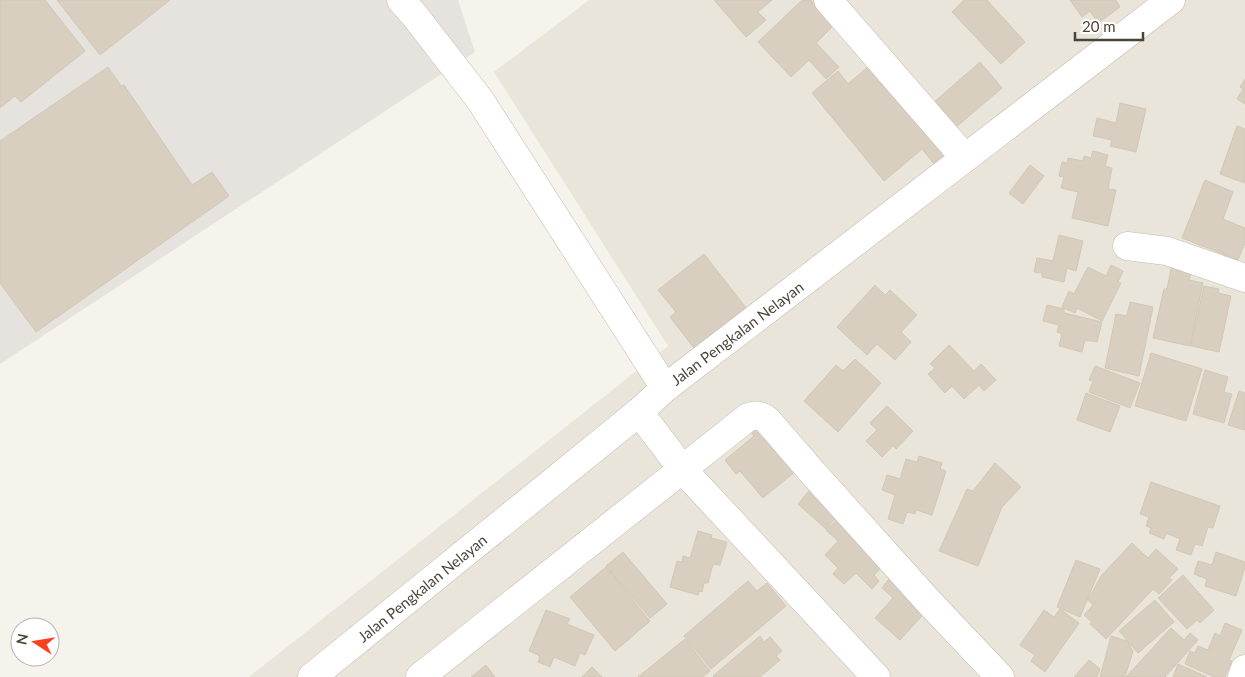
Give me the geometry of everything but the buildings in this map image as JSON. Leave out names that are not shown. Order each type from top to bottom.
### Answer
[{"type":"street","points":[[401,0],[480,100],[665,388]]},
{"type":"street","points":[[828,0],[965,158]]},
{"type":"street","name":"Jalan Pengkalan Nelayan","points":[[312,677],[639,412],[665,388],[1172,0]]},
{"type":"street","points":[[1127,246],[1167,251],[1245,278]]},
{"type":"street","points":[[639,412],[683,470],[876,677]]},
{"type":"street","points":[[420,677],[750,416],[762,416],[768,420],[812,472],[1000,677]]},
{"type":"street","points":[[1242,677],[1245,669]]},
{"type":"shaded area","points":[[0,0],[458,0],[475,52],[0,364]]},
{"type":"shaded area","points":[[589,0],[1245,0],[1245,677],[249,677],[668,346],[494,72]]}]
